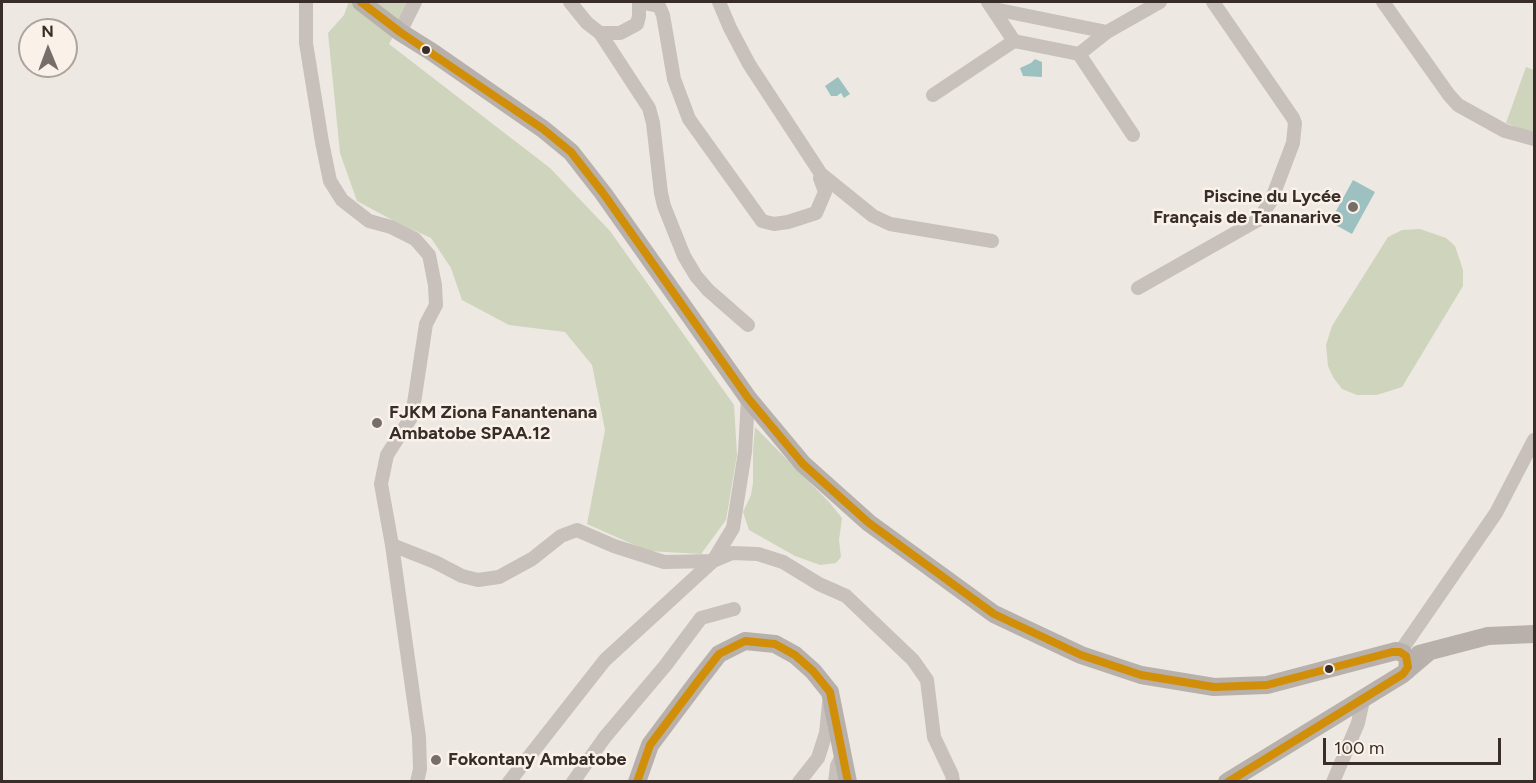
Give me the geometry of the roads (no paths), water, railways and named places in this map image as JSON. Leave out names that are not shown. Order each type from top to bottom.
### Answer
[{"type":"street","points":[[306,2],[306,43],[330,181],[342,200],[369,220],[391,227],[415,239],[429,255],[435,285],[436,305],[426,324],[412,416],[387,455],[381,484],[419,736],[420,769],[417,782]]},
{"type":"street","points":[[361,2],[400,32],[543,129],[571,152],[603,193],[748,398],[803,464],[869,523],[994,614],[1082,656],[1141,675],[1214,687],[1267,685],[1361,661],[1394,667],[1430,651],[1488,636],[1534,634]]},
{"type":"street","points":[[400,32],[415,2]]},
{"type":"street","points":[[570,2],[587,23],[600,33],[649,108],[664,206],[684,256],[708,290],[748,325]]},
{"type":"street","points":[[600,33],[620,33],[637,24],[639,2],[659,6],[663,15],[674,80],[689,119],[762,221],[781,223],[816,213],[825,192],[820,178],[821,174]]},
{"type":"street","points":[[719,2],[749,64],[821,174],[873,216],[890,224],[992,241]]},
{"type":"street","points":[[1079,54],[1107,32],[1160,2]]},
{"type":"street","points":[[1138,288],[1258,220],[1271,201],[1293,142],[1295,123],[1293,118],[1213,2]]},
{"type":"street","points":[[1383,2],[1458,105],[1505,131],[1534,139]]},
{"type":"street","points":[[991,5],[1107,32]]},
{"type":"street","points":[[991,5],[1014,41]]},
{"type":"street","points":[[933,95],[1014,41],[1079,54],[1133,135]]},
{"type":"street","points":[[509,782],[605,660],[713,561],[733,528],[746,452],[748,398]]},
{"type":"street","points":[[1227,782],[1363,700],[1394,667],[1496,513],[1534,440]]},
{"type":"street","points":[[392,545],[435,562],[462,576],[478,580],[499,577],[532,559],[561,536],[578,530],[614,546],[664,562],[713,561],[732,553],[758,554],[774,559],[846,597],[922,671],[929,688],[929,709],[934,737],[952,774],[953,782]]},
{"type":"street","points":[[573,782],[605,737],[665,666],[700,618],[734,609]]},
{"type":"street","points":[[637,782],[650,745],[698,681],[719,654],[745,641],[775,644],[795,655],[813,671],[830,692],[848,782]]},
{"type":"street","points":[[799,782],[818,758],[826,733],[830,692]]},
{"type":"street","points":[[1333,782],[1358,723],[1363,700]]},
{"type":"street","points":[[835,782],[837,766],[843,754]]},
{"type":"water","points":[[1035,59],[1042,62],[1042,77],[1023,76],[1020,68]]},
{"type":"water","points":[[838,77],[850,94],[844,98],[841,93],[831,96],[825,86]]},
{"type":"water","name":"Piscine du Lycée Français de Tananarive","points":[[1353,180],[1375,192],[1352,234],[1330,222]]},
{"type":"place","name":"Piscine du Lycée Français de Tananarive","points":[[1353,207]]},
{"type":"place","name":"FJKM Ziona Fanantenana Ambatobe SPAA.12","points":[[377,423]]},
{"type":"place","name":"Fokontany Ambatobe","points":[[436,760]]}]
